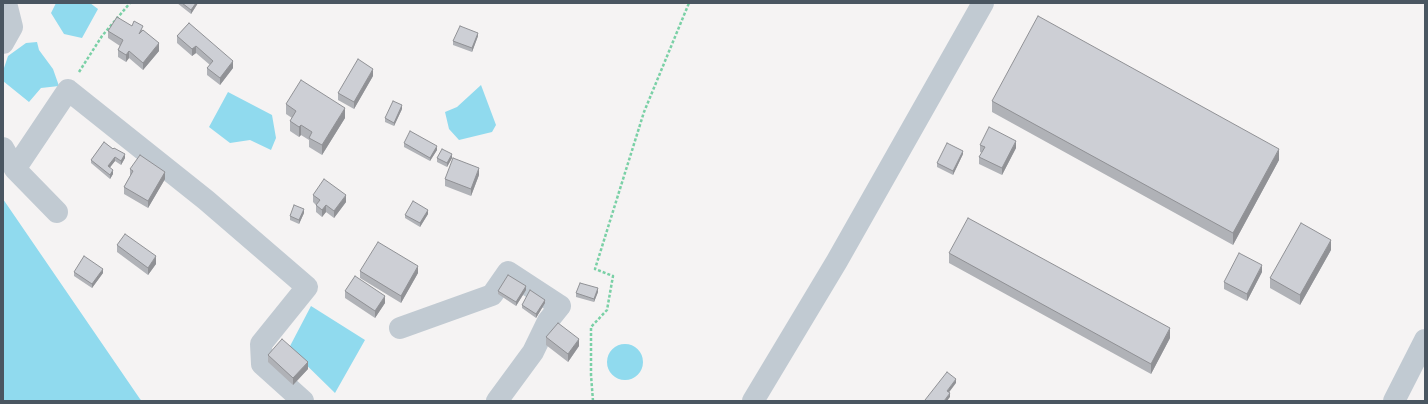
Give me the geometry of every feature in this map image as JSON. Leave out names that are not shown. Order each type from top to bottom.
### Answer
[{"type":"street","points":[[3,43],[12,27],[6,3]]},
{"type":"street","points":[[753,401],[837,261],[983,3]]},
{"type":"street","points":[[15,170],[68,90],[206,200],[307,287],[261,344],[262,364],[303,401]]},
{"type":"street","points":[[3,148],[15,170],[58,212]]},
{"type":"street","points":[[400,328],[492,295],[508,272],[560,306],[548,321],[533,352],[497,401]]},
{"type":"street","points":[[1394,401],[1425,340]]},
{"type":"path","points":[[68,90],[102,36],[130,3]]},
{"type":"path","points":[[593,401],[591,375],[591,327],[607,310],[613,276],[595,269],[644,112],[689,3]]},
{"type":"water","points":[[56,3],[90,3],[98,9],[82,38],[64,34],[51,13]]},
{"type":"water","points":[[37,42],[39,50],[53,69],[59,86],[41,88],[29,102],[3,81],[3,71],[8,56],[26,43]]},
{"type":"water","points":[[481,85],[496,125],[492,132],[459,140],[449,129],[445,112],[457,107]]},
{"type":"water","points":[[228,92],[272,115],[276,138],[271,150],[250,140],[230,143],[209,127]]},
{"type":"water","points":[[3,199],[140,399],[142,401],[3,401]]},
{"type":"water","points":[[311,306],[365,340],[335,393],[289,348]]},
{"type":"water","points":[[629,344],[638,349],[642,355],[642,369],[638,375],[629,380],[621,380],[612,375],[608,369],[607,358],[612,349],[618,345]]},
{"type":"building","points":[[182,3],[196,3],[191,10]]},
{"type":"building","points":[[1038,16],[1279,149],[1233,233],[992,101]]},
{"type":"building","points":[[117,17],[132,26],[134,21],[143,26],[139,34],[143,30],[159,43],[143,63],[129,51],[126,55],[118,50],[123,40],[108,31]]},
{"type":"building","points":[[189,23],[233,61],[220,78],[207,68],[213,61],[196,46],[192,49],[177,36]]},
{"type":"building","points":[[460,26],[478,33],[472,48],[453,41]]},
{"type":"building","points":[[358,59],[373,69],[354,102],[338,93]]},
{"type":"building","points":[[301,80],[345,108],[322,145],[309,138],[312,132],[301,125],[299,127],[290,121],[296,111],[286,104]]},
{"type":"building","points":[[393,101],[402,105],[394,123],[385,118]]},
{"type":"building","points":[[989,127],[1016,141],[1002,168],[979,157],[985,147],[980,145]]},
{"type":"building","points":[[410,131],[437,146],[430,158],[404,143]]},
{"type":"building","points":[[104,142],[113,149],[114,148],[125,154],[121,161],[115,157],[108,166],[113,170],[110,175],[91,160]]},
{"type":"building","points":[[947,143],[963,151],[953,171],[937,163]]},
{"type":"building","points":[[442,149],[452,154],[447,163],[437,158]]},
{"type":"building","points":[[140,155],[165,172],[148,201],[124,187],[133,171],[130,169]]},
{"type":"building","points":[[453,158],[479,168],[471,189],[445,179]]},
{"type":"building","points":[[324,179],[346,195],[334,211],[326,205],[322,210],[316,205],[320,200],[313,195]]},
{"type":"building","points":[[413,201],[428,210],[420,223],[405,215]]},
{"type":"building","points":[[294,205],[304,209],[299,220],[290,216]]},
{"type":"building","points":[[968,218],[1170,328],[1151,364],[949,253]]},
{"type":"building","points":[[1301,223],[1331,240],[1300,295],[1270,278]]},
{"type":"building","points":[[125,234],[156,256],[148,268],[117,245]]},
{"type":"building","points":[[378,242],[418,266],[401,296],[360,271]]},
{"type":"building","points":[[1239,253],[1262,265],[1247,294],[1224,282]]},
{"type":"building","points":[[84,256],[103,269],[92,284],[74,272]]},
{"type":"building","points":[[508,275],[526,286],[516,302],[498,291]]},
{"type":"building","points":[[355,276],[385,296],[375,311],[345,291]]},
{"type":"building","points":[[580,283],[598,288],[594,299],[576,293]]},
{"type":"building","points":[[530,290],[545,300],[536,314],[522,305]]},
{"type":"building","points":[[558,323],[579,339],[568,354],[546,337]]},
{"type":"building","points":[[282,339],[308,362],[293,378],[268,355]]},
{"type":"building","points":[[947,372],[956,379],[947,391],[950,393],[944,401],[926,401],[925,400]]}]
